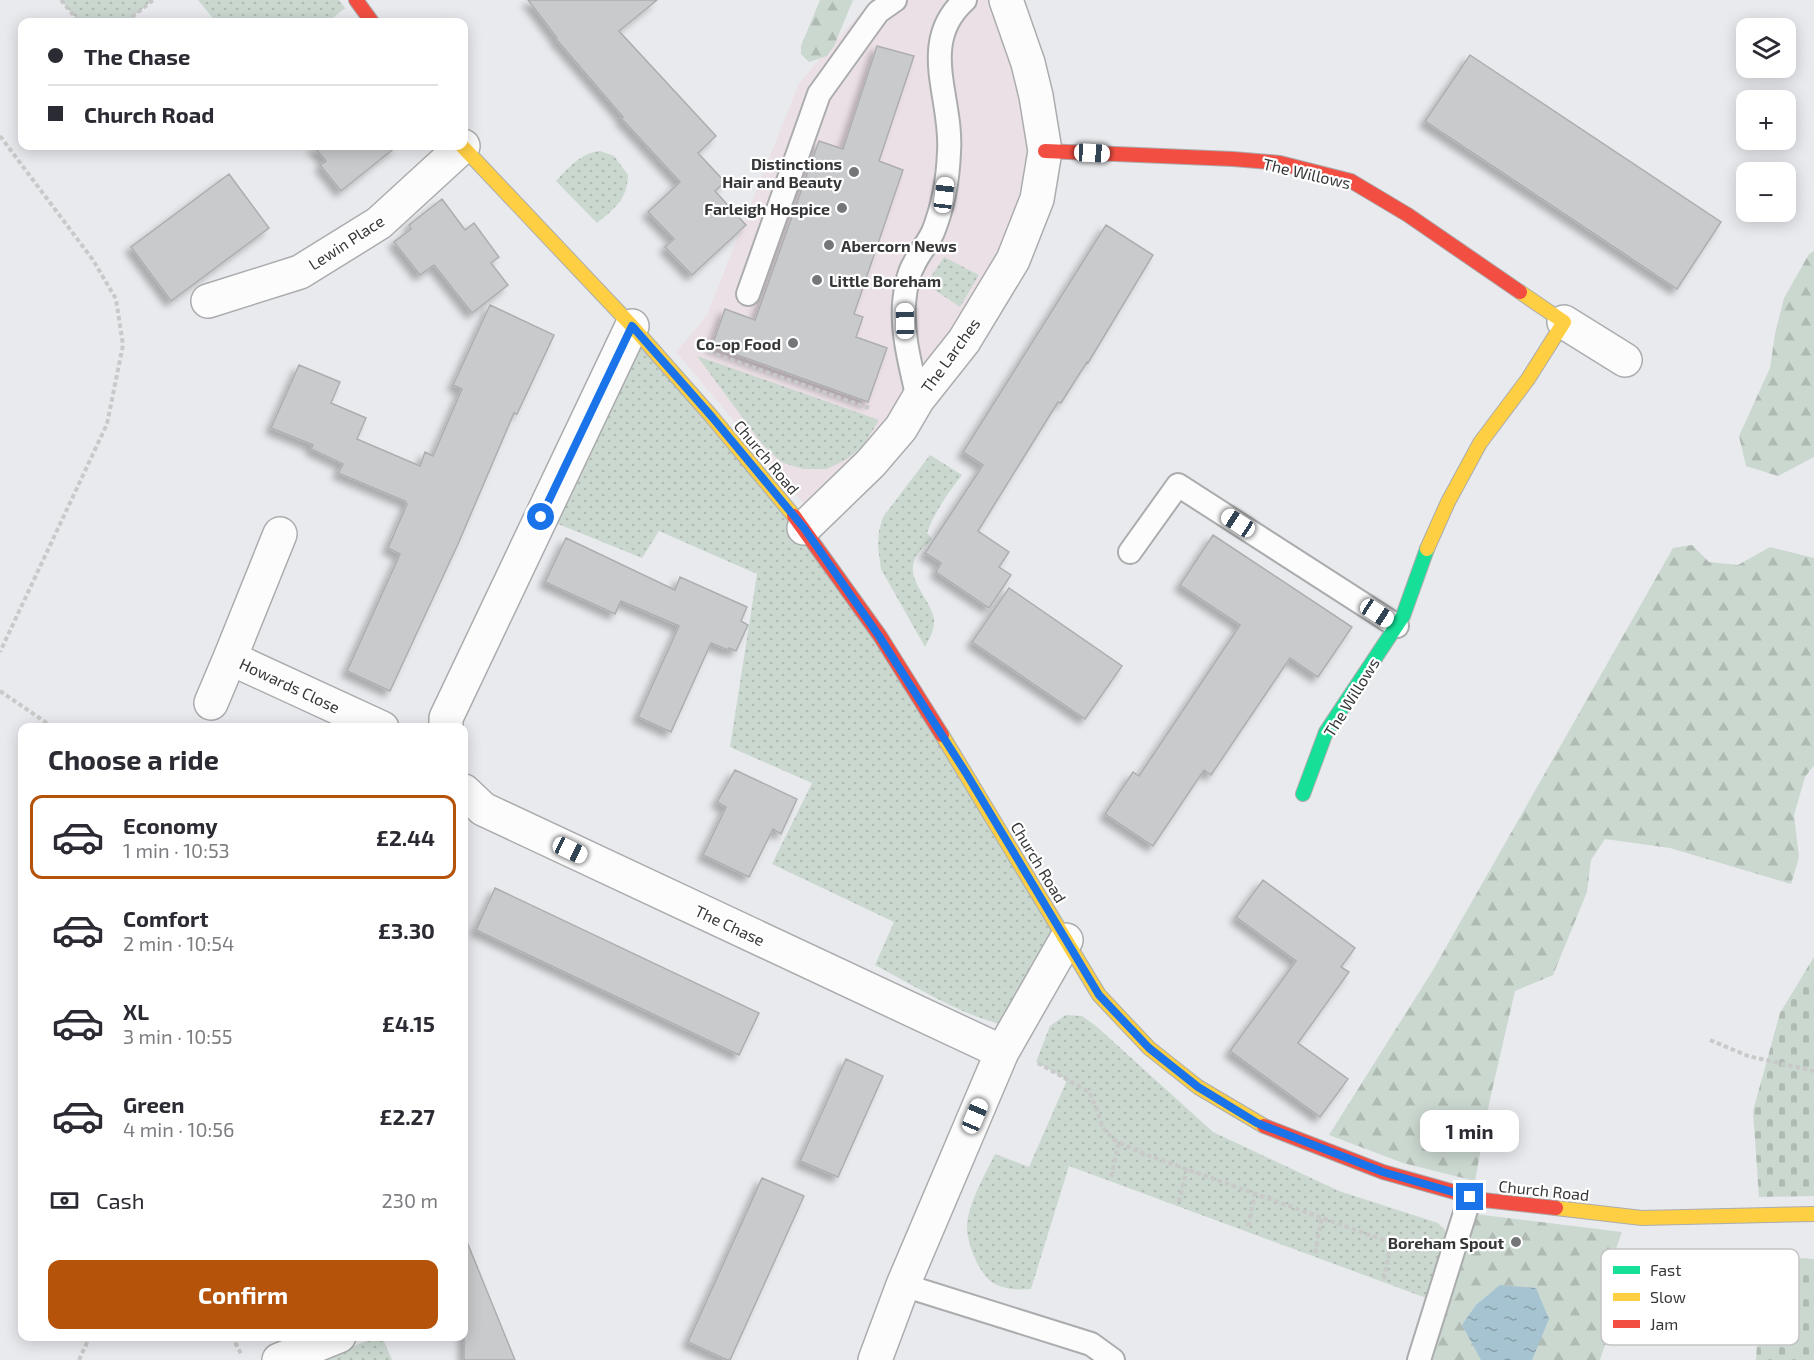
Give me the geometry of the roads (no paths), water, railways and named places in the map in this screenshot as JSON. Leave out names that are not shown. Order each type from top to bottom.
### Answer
[{"type":"street","points":[[356,0],[369,18]]},
{"type":"street","name":"The Larches","points":[[804,528],[871,464],[964,341],[1014,260],[1037,199],[1045,151],[1028,63],[1006,0]]},
{"type":"street","name":"Lewin Place","points":[[208,302],[300,272],[378,223],[459,150]]},
{"type":"street","name":"Church Road","points":[[467,150],[632,326],[804,528],[886,646],[966,773],[1099,995],[1149,1048],[1198,1087],[1257,1123],[1383,1172],[1470,1197],[1642,1218],[1814,1214]]},
{"type":"street","name":"The Willows","points":[[1045,151],[1280,163],[1351,181],[1408,215],[1519,293],[1625,360]]},
{"type":"street","name":"The Willows","points":[[1303,794],[1326,732],[1403,616],[1423,559],[1448,502],[1480,443],[1528,378],[1564,322]]},
{"type":"street","points":[[440,723],[632,326]]},
{"type":"street","name":"Howards Close","points":[[211,703],[280,534]]},
{"type":"street","name":"Howards Close","points":[[230,658],[371,723]]},
{"type":"street","name":"The Chase","points":[[468,795],[483,809],[1004,1049]]},
{"type":"street","points":[[875,1360],[903,1285],[1004,1049],[1066,940]]},
{"type":"street","points":[[284,1359],[327,1341]]},
{"type":"lane","points":[[748,294],[819,94],[878,12],[895,0]]},
{"type":"lane","points":[[911,410],[904,302],[912,266],[932,233],[944,195],[950,150],[947,109],[939,62],[943,32],[953,11],[965,0]]},
{"type":"lane","points":[[1130,552],[1178,485],[1396,626]]},
{"type":"lane","points":[[1419,1360],[1470,1197]]},
{"type":"lane","points":[[903,1285],[1091,1344],[1113,1360]]},
{"type":"water","points":[[1500,1285],[1536,1288],[1549,1319],[1532,1360],[1481,1360],[1462,1325],[1476,1305]]},
{"type":"place","name":"Distinctions Hair and Beauty","points":[[854,172]]},
{"type":"place","name":"Farleigh Hospice","points":[[842,208]]},
{"type":"place","name":"Abercorn News","points":[[829,245]]},
{"type":"place","name":"Little Boreham","points":[[817,280]]},
{"type":"place","name":"Co-op Food","points":[[793,343]]},
{"type":"place","name":"Boreham Spout","points":[[1516,1242]]}]
